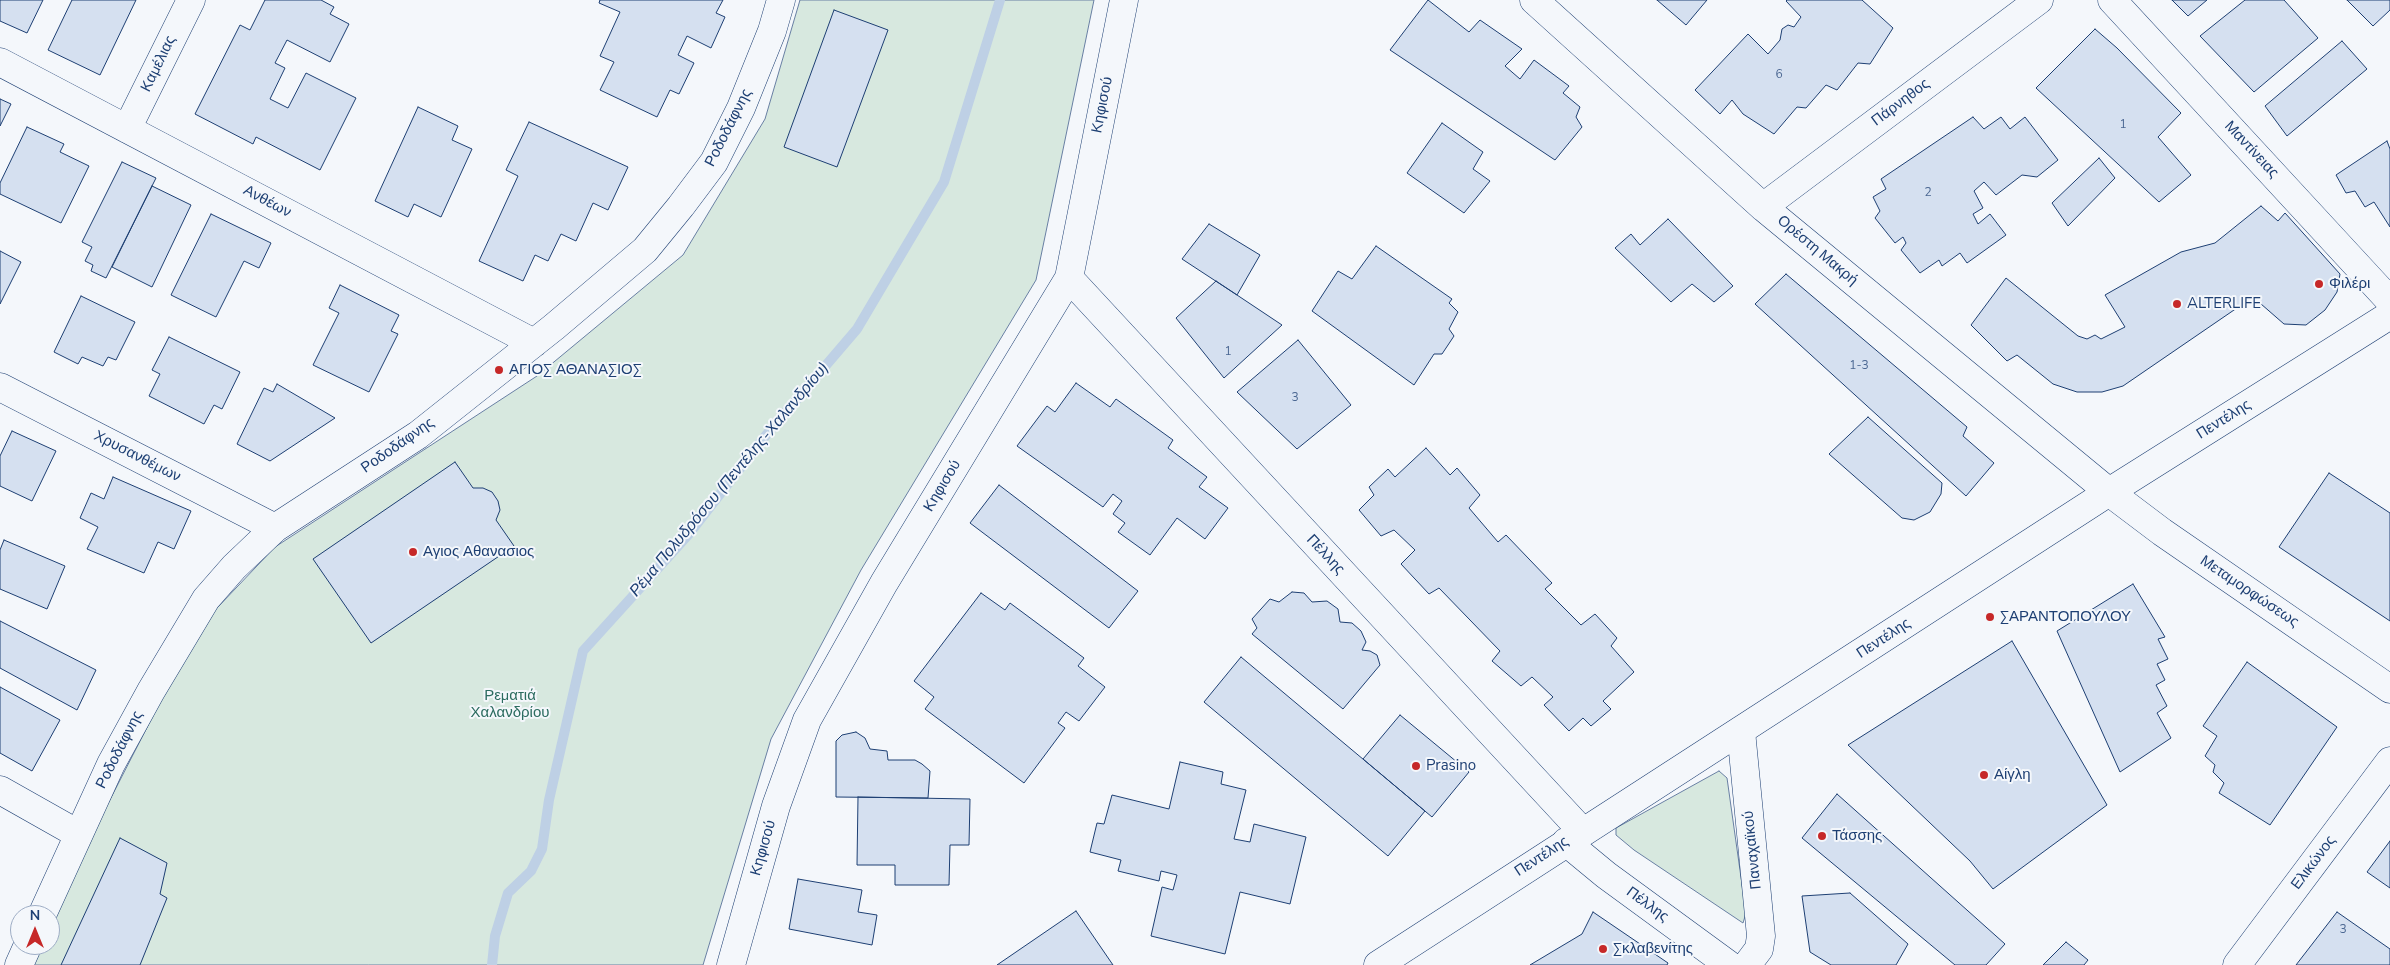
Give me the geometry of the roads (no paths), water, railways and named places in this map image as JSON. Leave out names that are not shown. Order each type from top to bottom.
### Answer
[{"type":"street","name":"Καμέλιας","points":[[127,129],[190,0]]},
{"type":"street","name":"Ροδοδάφνης","points":[[46,905],[111,764],[151,691],[206,599],[234,567],[274,528],[418,435],[534,343],[645,250],[714,162],[741,108],[772,31],[781,0]]},
{"type":"street","name":"Κηφισού","points":[[731,965],[776,806],[808,720],[884,583],[1069,278],[1124,0]]},
{"type":"street","name":"Ορέστη Μακρή","points":[[1534,0],[1763,207],[2109,492]]},
{"type":"street","name":"Πάρνηθος","points":[[1763,207],[2040,0]]},
{"type":"street","name":"Μαντίνειας","points":[[2112,0],[2390,301]]},
{"type":"street","name":"Ανθέων","points":[[0,62],[534,343]]},
{"type":"street","name":"Πέλλης","points":[[1069,278],[1574,837],[1606,875],[1729,965]]},
{"type":"street","name":"Πεντέλης","points":[[1378,965],[2109,492],[2390,315]]},
{"type":"street","name":"Χρυσανθέμων","points":[[0,387],[274,528]]},
{"type":"street","name":"Μεταμορφώσεως","points":[[2109,492],[2162,532],[2390,689]]},
{"type":"street","name":"Παναχαϊκού","points":[[1741,731],[1761,936],[1758,949],[1747,965]]},
{"type":"street","name":"Ελικώνος","points":[[2237,965],[2390,761]]},
{"type":"street","points":[[0,790],[78,834]]},
{"type":"waterway","name":"Ρέμα Πολυδρόσου (Πεντέλης-Χαλανδρίου)","points":[[492,965],[495,936],[508,893],[531,871],[542,849],[549,800],[583,651],[689,534],[762,440],[857,329],[944,182],[1000,0]]},
{"type":"place","name":"Φιλέρι","points":[[2319,284]]},
{"type":"place","name":"ALTERLIFE","points":[[2177,304]]},
{"type":"place","name":"ΑΓΙΟΣ ΑΘΑΝΑΣΙΟΣ","points":[[499,370]]},
{"type":"place","name":"Αγιος Αθανασιος","points":[[413,552]]},
{"type":"place","name":"ΣΑΡΑΝΤΟΠΟΥΛΟΥ","points":[[1990,617]]},
{"type":"place","name":"Prasino","points":[[1416,766]]},
{"type":"place","name":"Αίγλη","points":[[1984,775]]},
{"type":"place","name":"Τάσσης","points":[[1822,836]]},
{"type":"place","name":"Σκλαβενίτης","points":[[1603,949]]},
{"type":"park label","name":"Ρεματιά Χαλανδρίου","points":[[510,704]]}]
